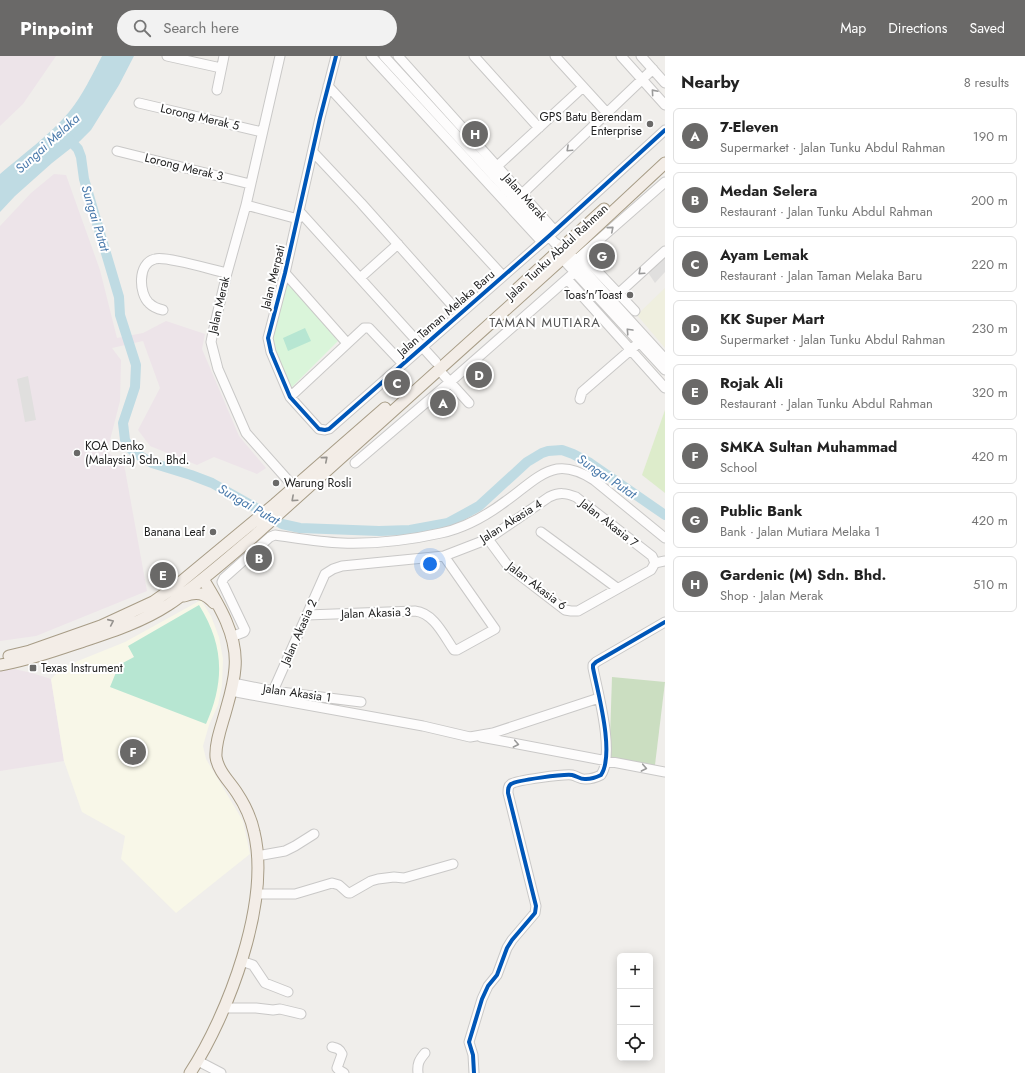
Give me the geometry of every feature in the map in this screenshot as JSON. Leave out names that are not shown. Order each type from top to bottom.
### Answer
[{"type":"main road","name":"Jalan Tunku Abdul Rahman","points":[[0,658],[62,641],[101,626],[148,605],[249,533],[437,366],[561,248],[665,153]]},
{"type":"main road","name":"Jalan Tunku Abdul Rahman","points":[[561,248],[665,163]]},
{"type":"main road","name":"Jalan Tunku Abdul Rahman","points":[[278,507],[294,487],[437,366]]},
{"type":"main road","name":"Jalan Tunku Abdul Rahman","points":[[0,665],[19,662],[40,656],[108,633],[167,605],[214,570],[249,533]]},
{"type":"main road","points":[[203,579],[208,565],[249,533]]},
{"type":"main road","points":[[190,1073],[198,1062],[215,1030],[241,962],[256,894],[257,856],[254,833],[245,807],[221,771],[216,758],[218,740],[232,687],[235,660],[231,637],[212,584],[211,576],[214,570]]},
{"type":"main road","points":[[148,605],[164,598],[191,580],[199,578],[203,579]]},
{"type":"main road","points":[[203,579],[222,611]]},
{"type":"main road","points":[[167,605],[192,593],[199,593],[210,599],[222,611]]},
{"type":"street","points":[[167,56],[221,68]]},
{"type":"street","points":[[217,90],[224,56]]},
{"type":"street","name":"Jalan Merak","points":[[280,56],[246,205],[227,273],[211,342],[218,369],[246,433],[294,487]]},
{"type":"street","name":"Jalan Merpati","points":[[319,429],[290,397],[271,352],[268,338],[285,274],[320,118],[336,56]]},
{"type":"street","points":[[371,56],[458,150],[612,299],[665,370]]},
{"type":"street","name":"Jalan Merak","points":[[384,56],[435,104],[494,169],[561,248]]},
{"type":"street","name":"Jalan Merak","points":[[398,56],[465,144],[522,194],[561,248]]},
{"type":"street","points":[[474,56],[539,128]]},
{"type":"street","points":[[555,56],[607,113]]},
{"type":"street","points":[[621,56],[665,105]]},
{"type":"street","points":[[641,56],[665,84]]},
{"type":"street","points":[[522,194],[653,69]]},
{"type":"street","points":[[653,69],[665,78]]},
{"type":"street","points":[[328,86],[503,276]]},
{"type":"street","points":[[494,169],[583,87]]},
{"type":"street","name":"Lorong Merak 5","points":[[139,103],[262,132]]},
{"type":"street","points":[[424,114],[435,104]]},
{"type":"street","points":[[561,248],[665,130]]},
{"type":"street","points":[[458,150],[465,144]]},
{"type":"street","name":"Lorong Merak 3","points":[[117,151],[250,184]]},
{"type":"street","points":[[313,152],[460,314]]},
{"type":"street","points":[[561,248],[665,182]]},
{"type":"street","points":[[246,205],[299,215],[360,278],[422,347],[469,403]]},
{"type":"street","points":[[360,278],[398,244]]},
{"type":"street","points":[[561,248],[575,272],[612,299],[635,311]]},
{"type":"street","name":"Jalan Taman Melaka Baru","points":[[319,429],[328,429],[503,276],[561,248]]},
{"type":"street","points":[[612,299],[665,251]]},
{"type":"street","points":[[163,310],[149,303],[145,298],[142,282],[142,271],[151,260],[174,261],[227,273]]},
{"type":"street","points":[[355,463],[575,272]]},
{"type":"street","points":[[285,274],[347,343]]},
{"type":"street","points":[[567,279],[665,388]]},
{"type":"street","points":[[290,397],[364,328],[369,328],[402,364]]},
{"type":"street","points":[[580,399],[582,392],[642,339]]},
{"type":"street","points":[[642,339],[665,359]]},
{"type":"street","points":[[231,637],[244,632],[245,630],[222,582],[224,578],[270,537],[275,535],[342,543],[400,540],[443,533],[485,516],[545,473],[556,469],[574,470],[594,480],[665,538]]},
{"type":"street","name":"Jalan Akasia 4","points":[[325,574],[342,566],[444,556],[488,539],[557,493]]},
{"type":"street","name":"Jalan Akasia 7","points":[[557,493],[567,493],[576,497],[652,556],[655,563]]},
{"type":"street","points":[[541,532],[617,588]]},
{"type":"street","points":[[249,533],[259,547]]},
{"type":"street","name":"Jalan Akasia 6","points":[[488,539],[508,566],[565,610],[571,611],[578,611],[651,570],[655,563]]},
{"type":"street","name":"Jalan Akasia 3","points":[[306,615],[422,612],[434,621],[452,648],[457,650],[495,628],[444,556]]},
{"type":"street","points":[[655,563],[665,561]]},
{"type":"street","name":"Jalan Akasia 2","points":[[274,691],[325,574]]},
{"type":"street","points":[[474,1073],[473,1055],[469,1042],[482,999],[488,986],[497,976],[507,948],[535,913],[536,906],[516,829],[508,793],[509,787],[511,784],[519,781],[565,775],[571,775],[581,779],[601,775],[606,761],[605,735],[593,665],[665,622]]},
{"type":"street","points":[[232,687],[252,696],[423,726],[463,736],[478,737],[665,772]]},
{"type":"street","name":"Jalan Akasia 1","points":[[232,687],[361,702]]},
{"type":"street","points":[[478,737],[599,698]]},
{"type":"street","points":[[257,856],[285,851],[314,834]]},
{"type":"street","points":[[256,894],[295,894],[332,883],[339,885],[350,893],[378,879],[394,877],[404,878],[453,864]]},
{"type":"street","points":[[241,962],[253,965],[265,983],[288,992]]},
{"type":"street","points":[[224,1008],[280,1009],[301,1014]]},
{"type":"street","points":[[332,1047],[341,1051],[342,1054],[337,1068],[344,1073]]},
{"type":"street","points":[[418,1073],[417,1065],[425,1053]]},
{"type":"street","points":[[198,1062],[221,1073]]},
{"type":"shaded area","points":[[0,56],[56,56],[23,104],[0,126]]},
{"type":"shaded area","points":[[54,174],[66,175],[100,270],[117,338],[143,333],[166,321],[205,334],[202,349],[239,436],[266,468],[257,474],[214,457],[197,465],[150,446],[138,430],[160,388],[143,341],[112,348],[121,360],[120,401],[107,452],[124,464],[147,591],[36,636],[0,641],[0,226],[31,193]]},
{"type":"shaded area","points":[[665,255],[665,272],[655,283],[647,271]]},
{"type":"shaded area","points":[[28,376],[36,420],[25,422],[17,379]]},
{"type":"shaded area","points":[[201,600],[211,616],[219,637],[223,659],[222,685],[218,705],[209,725],[203,746],[206,759],[243,821],[250,854],[176,913],[121,859],[125,836],[82,812],[64,761],[51,679],[63,667],[125,642]]},
{"type":"shaded area","points":[[14,669],[51,679],[64,761],[0,771],[0,670]]},
{"type":"green space","points":[[286,279],[338,341],[291,388],[284,380],[270,336]]},
{"type":"green space","points":[[665,288],[665,348],[637,315]]},
{"type":"green space","points":[[305,328],[311,341],[288,351],[283,338]]},
{"type":"green space","points":[[665,410],[665,493],[642,475]]},
{"type":"green space","points":[[199,605],[213,634],[219,663],[219,678],[216,693],[206,724],[110,687],[119,665],[134,657],[128,646]]},
{"type":"green space","points":[[612,677],[665,682],[655,765],[609,768]]},
{"type":"water","name":"Sungai Melaka","points":[[102,56],[134,56],[119,85],[91,130],[15,196],[0,212],[0,174],[45,136],[69,112],[83,92]]},
{"type":"waterway","name":"Sungai Putat","points":[[66,136],[78,149],[81,157],[84,179],[119,297],[120,315],[136,365],[135,387],[123,423],[125,440],[135,453],[152,463],[212,483],[282,524],[300,528],[379,531],[410,530],[448,523],[479,506],[527,462],[542,453],[562,450],[590,463],[665,515]]},
{"type":"cycle path","points":[[336,56],[320,118],[285,273],[268,338],[271,352],[290,397],[319,429],[329,429],[549,236],[665,130]]},
{"type":"cycle path","points":[[474,1073],[473,1055],[469,1042],[482,999],[488,986],[497,975],[507,948],[535,913],[536,906],[508,789],[511,784],[515,782],[531,779],[567,775],[584,779],[601,775],[605,765],[606,739],[593,665],[665,622]]},
{"type":"place","name":"GPS Batu Berendam Enterprise","points":[[650,124]]},
{"type":"place","name":"Gardenic (M) Sdn. Bhd.","points":[[475,134]]},
{"type":"place","name":"Public Bank","points":[[602,256]]},
{"type":"place","name":"Toas'n'Toast","points":[[630,295]]},
{"type":"place","name":"KK Super Mart","points":[[479,375]]},
{"type":"place","name":"Ayam Lemak","points":[[397,383]]},
{"type":"place","name":"7-Eleven","points":[[443,403]]},
{"type":"place","name":"KOA Denko (Malaysia) Sdn. Bhd.","points":[[77,453]]},
{"type":"place","name":"Warung Rosli","points":[[276,483]]},
{"type":"place","name":"Banana Leaf","points":[[213,532]]},
{"type":"place","name":"Medan Selera","points":[[259,558]]},
{"type":"place","name":"Rojak Ali","points":[[163,575]]},
{"type":"place","name":"Texas Instrument","points":[[33,668]]},
{"type":"place","name":"SMKA Sultan Muhammad","points":[[133,752]]},
{"type":"district","name":"TAMAN MUTIARA","points":[[545,322]]}]
